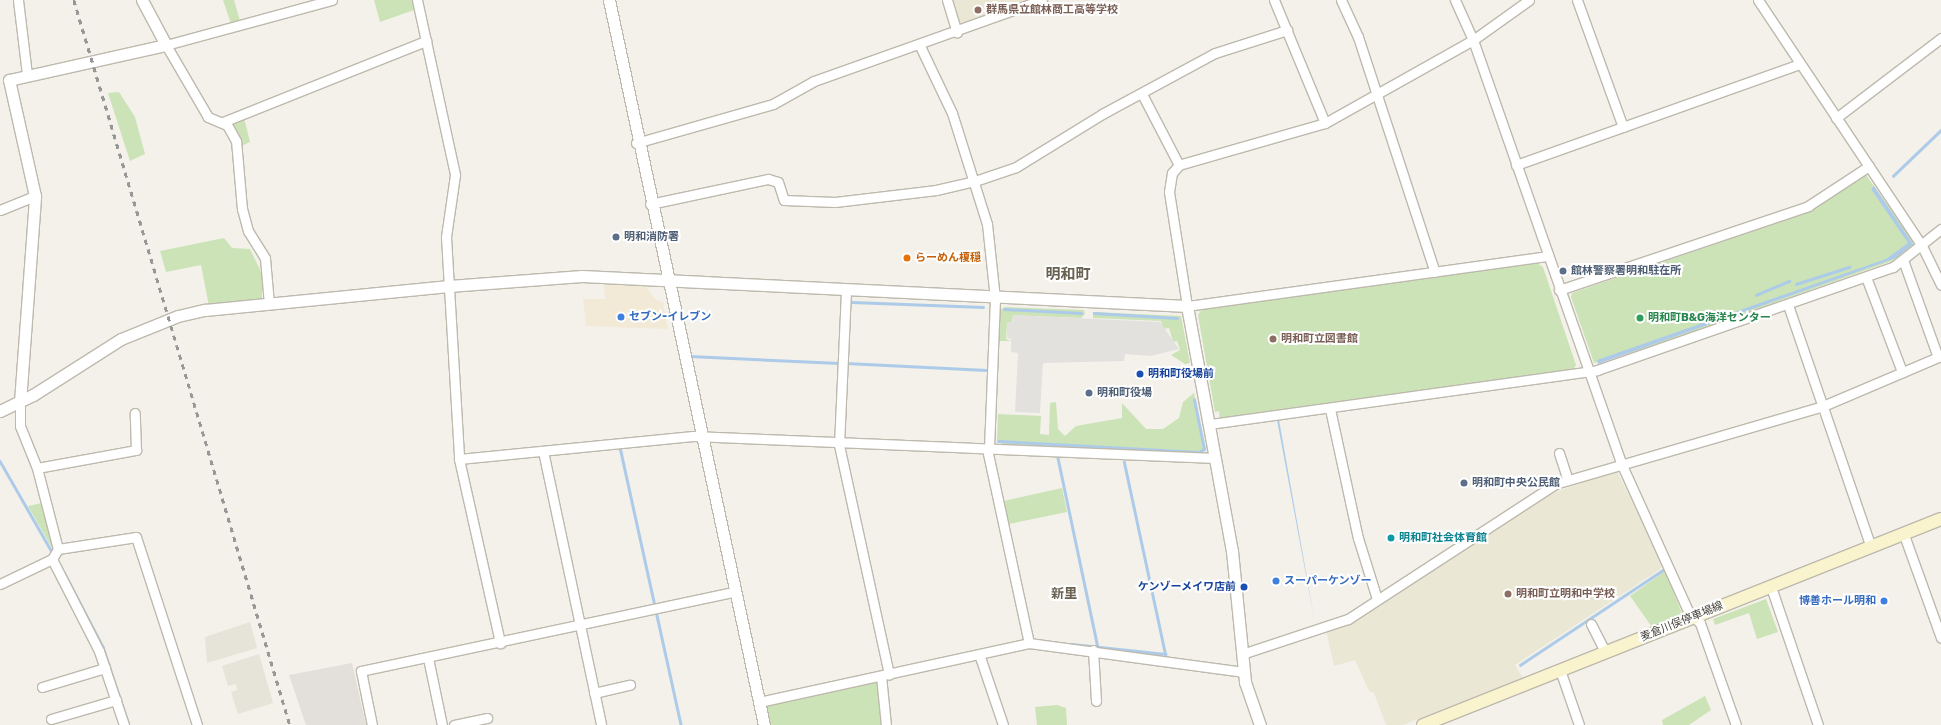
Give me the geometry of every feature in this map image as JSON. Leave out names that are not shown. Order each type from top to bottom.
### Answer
[{"type":"main road","name":"麦倉川俣停車場線","points":[[1423,725],[1941,519]]},
{"type":"street","points":[[18,0],[27,74]]},
{"type":"street","points":[[142,0],[166,46],[208,117],[223,122],[236,141],[242,209],[248,232],[265,258],[270,304]]},
{"type":"street","points":[[0,584],[52,560],[58,549],[37,468],[20,426],[20,402],[36,196],[8,82],[12,78],[27,74],[166,46],[332,0]]},
{"type":"street","points":[[417,0],[455,175],[446,237],[459,458],[500,642]]},
{"type":"street","points":[[608,0],[636,143],[764,725]]},
{"type":"street","points":[[947,0],[957,32]]},
{"type":"street","points":[[636,143],[773,104],[814,81],[920,46],[1042,0]]},
{"type":"street","points":[[1274,0],[1325,123]]},
{"type":"street","points":[[1341,0],[1358,37],[1435,272]]},
{"type":"street","points":[[1455,0],[1473,40],[1587,372],[1620,463],[1694,617],[1700,623],[1736,725]]},
{"type":"street","points":[[1260,725],[1244,672],[1235,571],[1210,424],[1187,306],[1169,192],[1172,173],[1179,165],[1325,123],[1473,40],[1529,0]]},
{"type":"street","points":[[1576,0],[1623,127]]},
{"type":"street","points":[[1758,0],[1922,246],[1941,285]]},
{"type":"street","points":[[650,204],[768,180],[778,182],[784,200],[835,202],[936,190],[972,182],[1016,167],[1215,52],[1287,30]]},
{"type":"street","points":[[1836,118],[1941,38]]},
{"type":"street","points":[[223,122],[426,41]]},
{"type":"street","points":[[920,46],[952,113],[972,182],[987,224],[995,299],[988,449],[1028,643]]},
{"type":"street","points":[[1516,165],[1800,64]]},
{"type":"street","points":[[1142,94],[1179,165]]},
{"type":"street","points":[[1559,290],[1808,206],[1869,166]]},
{"type":"street","points":[[0,210],[36,196]]},
{"type":"street","points":[[1210,424],[1587,372],[1788,305],[1866,277],[1903,260],[1922,246],[1941,228]]},
{"type":"street","points":[[0,411],[20,402],[144,328],[205,310],[449,286],[582,276],[995,299],[1187,306],[1548,256]]},
{"type":"street","points":[[1242,654],[1348,619],[1508,513],[1568,480],[1620,463],[1730,435],[1823,406],[1939,356],[1903,260]]},
{"type":"street","points":[[1866,277],[1902,372]]},
{"type":"street","points":[[846,291],[839,445],[885,676],[886,725]]},
{"type":"street","points":[[1788,305],[1870,547]]},
{"type":"street","points":[[1330,408],[1348,494],[1377,599]]},
{"type":"street","points":[[37,468],[136,450],[135,414]]},
{"type":"street","points":[[459,458],[700,438],[839,445],[1216,458]]},
{"type":"street","points":[[543,451],[601,725]]},
{"type":"street","points":[[1559,452],[1568,480]]},
{"type":"street","points":[[1904,534],[1941,638]]},
{"type":"street","points":[[58,549],[136,537],[197,725]]},
{"type":"street","points":[[52,560],[105,668],[124,725]]},
{"type":"street","points":[[1770,587],[1818,725]]},
{"type":"street","points":[[372,725],[361,671],[734,592]]},
{"type":"street","points":[[1591,624],[1605,652]]},
{"type":"street","points":[[759,702],[885,676],[1028,643],[1093,650],[1244,672]]},
{"type":"street","points":[[1093,650],[1096,701]]},
{"type":"street","points":[[979,654],[1003,725]]},
{"type":"street","points":[[428,658],[442,725]]},
{"type":"street","points":[[42,687],[105,668]]},
{"type":"street","points":[[1560,670],[1579,725]]},
{"type":"street","points":[[594,693],[630,685]]},
{"type":"street","points":[[51,719],[116,700]]},
{"type":"street","points":[[454,725],[487,718]]},
{"type":"shaded area","name":"群馬県立館林商工高等学校","points":[[950,0],[1031,0],[964,24],[957,21]]},
{"type":"shaded area","points":[[604,282],[644,285],[656,300],[663,302],[668,329],[586,326],[583,299],[605,299]]},
{"type":"shaded area","points":[[1013,315],[1160,322],[1179,349],[1151,356],[1125,354],[1124,361],[1043,363],[1040,413],[1015,412],[1018,353],[1011,352],[1011,339],[1007,338],[1007,322],[1013,322]]},
{"type":"shaded area","name":"明和町立明和中学校","points":[[1616,470],[1664,563],[1659,570],[1515,665],[1523,678],[1403,725],[1386,725],[1374,693],[1369,691],[1355,660],[1334,666],[1326,630],[1548,495]]},
{"type":"shaded area","points":[[250,622],[257,648],[207,663],[205,637]]},
{"type":"shaded area","points":[[259,654],[273,703],[238,714],[231,692],[237,690],[236,684],[228,686],[222,666]]},
{"type":"shaded area","points":[[352,663],[366,725],[306,725],[289,675]]},
{"type":"green space","points":[[223,0],[234,0],[240,21],[231,24]]},
{"type":"green space","points":[[374,0],[412,0],[414,10],[380,22]]},
{"type":"green space","points":[[119,92],[135,117],[145,154],[130,161],[108,93]]},
{"type":"green space","points":[[244,118],[250,142],[241,146],[231,124]]},
{"type":"green space","points":[[1866,175],[1913,240],[1913,246],[1892,261],[1641,350],[1594,363],[1571,297],[1572,293],[1809,212]]},
{"type":"green space","points":[[224,238],[232,248],[250,249],[262,274],[262,301],[209,306],[201,265],[166,272],[160,251]]},
{"type":"green space","points":[[1537,263],[1543,267],[1576,365],[1573,370],[1220,420],[1219,411],[1215,412],[1198,315],[1202,309]]},
{"type":"green space","points":[[1005,307],[1084,310],[1085,314],[1081,318],[1013,315],[1012,322],[1007,322],[1006,339],[1011,341],[999,341],[1000,310]]},
{"type":"green space","points":[[1093,312],[1181,316],[1190,363],[1185,364],[1171,355],[1180,350],[1177,341],[1173,342],[1169,328],[1163,329],[1161,321],[1093,318]]},
{"type":"green space","points":[[1194,393],[1205,449],[1200,453],[1002,444],[997,440],[998,414],[1041,416],[1040,434],[1049,435],[1050,403],[1056,402],[1058,429],[1065,436],[1076,426],[1122,418],[1122,403],[1146,429],[1163,429],[1179,418],[1183,402]]},
{"type":"green space","points":[[1062,488],[1067,512],[1009,524],[1004,501]]},
{"type":"green space","points":[[42,503],[51,541],[52,548],[28,506]]},
{"type":"green space","points":[[1665,571],[1683,616],[1652,627],[1630,596]]},
{"type":"green space","points":[[1766,599],[1778,632],[1757,639],[1749,613],[1715,625],[1713,619]]},
{"type":"green space","points":[[877,682],[881,725],[769,725],[765,705]]},
{"type":"green space","points":[[1705,696],[1711,710],[1689,725],[1663,725],[1662,720]]},
{"type":"green space","points":[[1057,705],[1066,708],[1067,725],[1037,725],[1035,707]]},
{"type":"water","points":[[1874,186],[1913,244],[1896,258],[1598,364],[1597,360],[1886,259],[1908,243],[1871,189]]},
{"type":"water","points":[[1277,420],[1279,420],[1315,623]]},
{"type":"waterway","points":[[1893,176],[1941,130]]},
{"type":"waterway","points":[[1796,284],[1849,267]]},
{"type":"waterway","points":[[1756,295],[1789,281]]},
{"type":"waterway","points":[[852,302],[983,307]]},
{"type":"waterway","points":[[1004,309],[1081,313]]},
{"type":"waterway","points":[[1094,313],[1177,318]]},
{"type":"waterway","points":[[690,356],[839,363]]},
{"type":"waterway","points":[[846,363],[986,370]]},
{"type":"waterway","points":[[998,441],[1199,452],[1204,449],[1194,400]]},
{"type":"waterway","points":[[620,447],[681,725]]},
{"type":"waterway","points":[[1058,458],[1098,647]]},
{"type":"waterway","points":[[0,461],[51,550]]},
{"type":"waterway","points":[[1072,644],[1165,654],[1124,462]]},
{"type":"waterway","points":[[1520,665],[1663,570]]},
{"type":"waterway","points":[[64,572],[103,647],[129,725]]},
{"type":"railway","points":[[74,0],[290,725]]},
{"type":"place","name":"群馬県立館林商工高等学校","points":[[978,10]]},
{"type":"place","name":"明和消防署","points":[[616,237]]},
{"type":"place","name":"らーめん榎穏","points":[[907,258]]},
{"type":"place","name":"館林警察署明和駐在所","points":[[1563,271]]},
{"type":"place","name":"セブン-イレブン","points":[[621,317]]},
{"type":"place","name":"明和町B&G海洋センター","points":[[1640,318]]},
{"type":"place","name":"明和町立図書館","points":[[1273,339]]},
{"type":"place","name":"明和町役場前","points":[[1140,374]]},
{"type":"place","name":"明和町役場","points":[[1089,393]]},
{"type":"place","name":"明和町中央公民館","points":[[1464,483]]},
{"type":"place","name":"明和町社会体育館","points":[[1391,538]]},
{"type":"place","name":"スーパーケンゾー","points":[[1276,581]]},
{"type":"place","name":"ケンゾーメイワ店前","points":[[1244,587]]},
{"type":"place","name":"明和町立明和中学校","points":[[1508,594]]},
{"type":"place","name":"博善ホール明和","points":[[1884,601]]},
{"type":"district","name":"明和町","points":[[1068,275]]},
{"type":"district","name":"新里","points":[[1064,594]]}]
